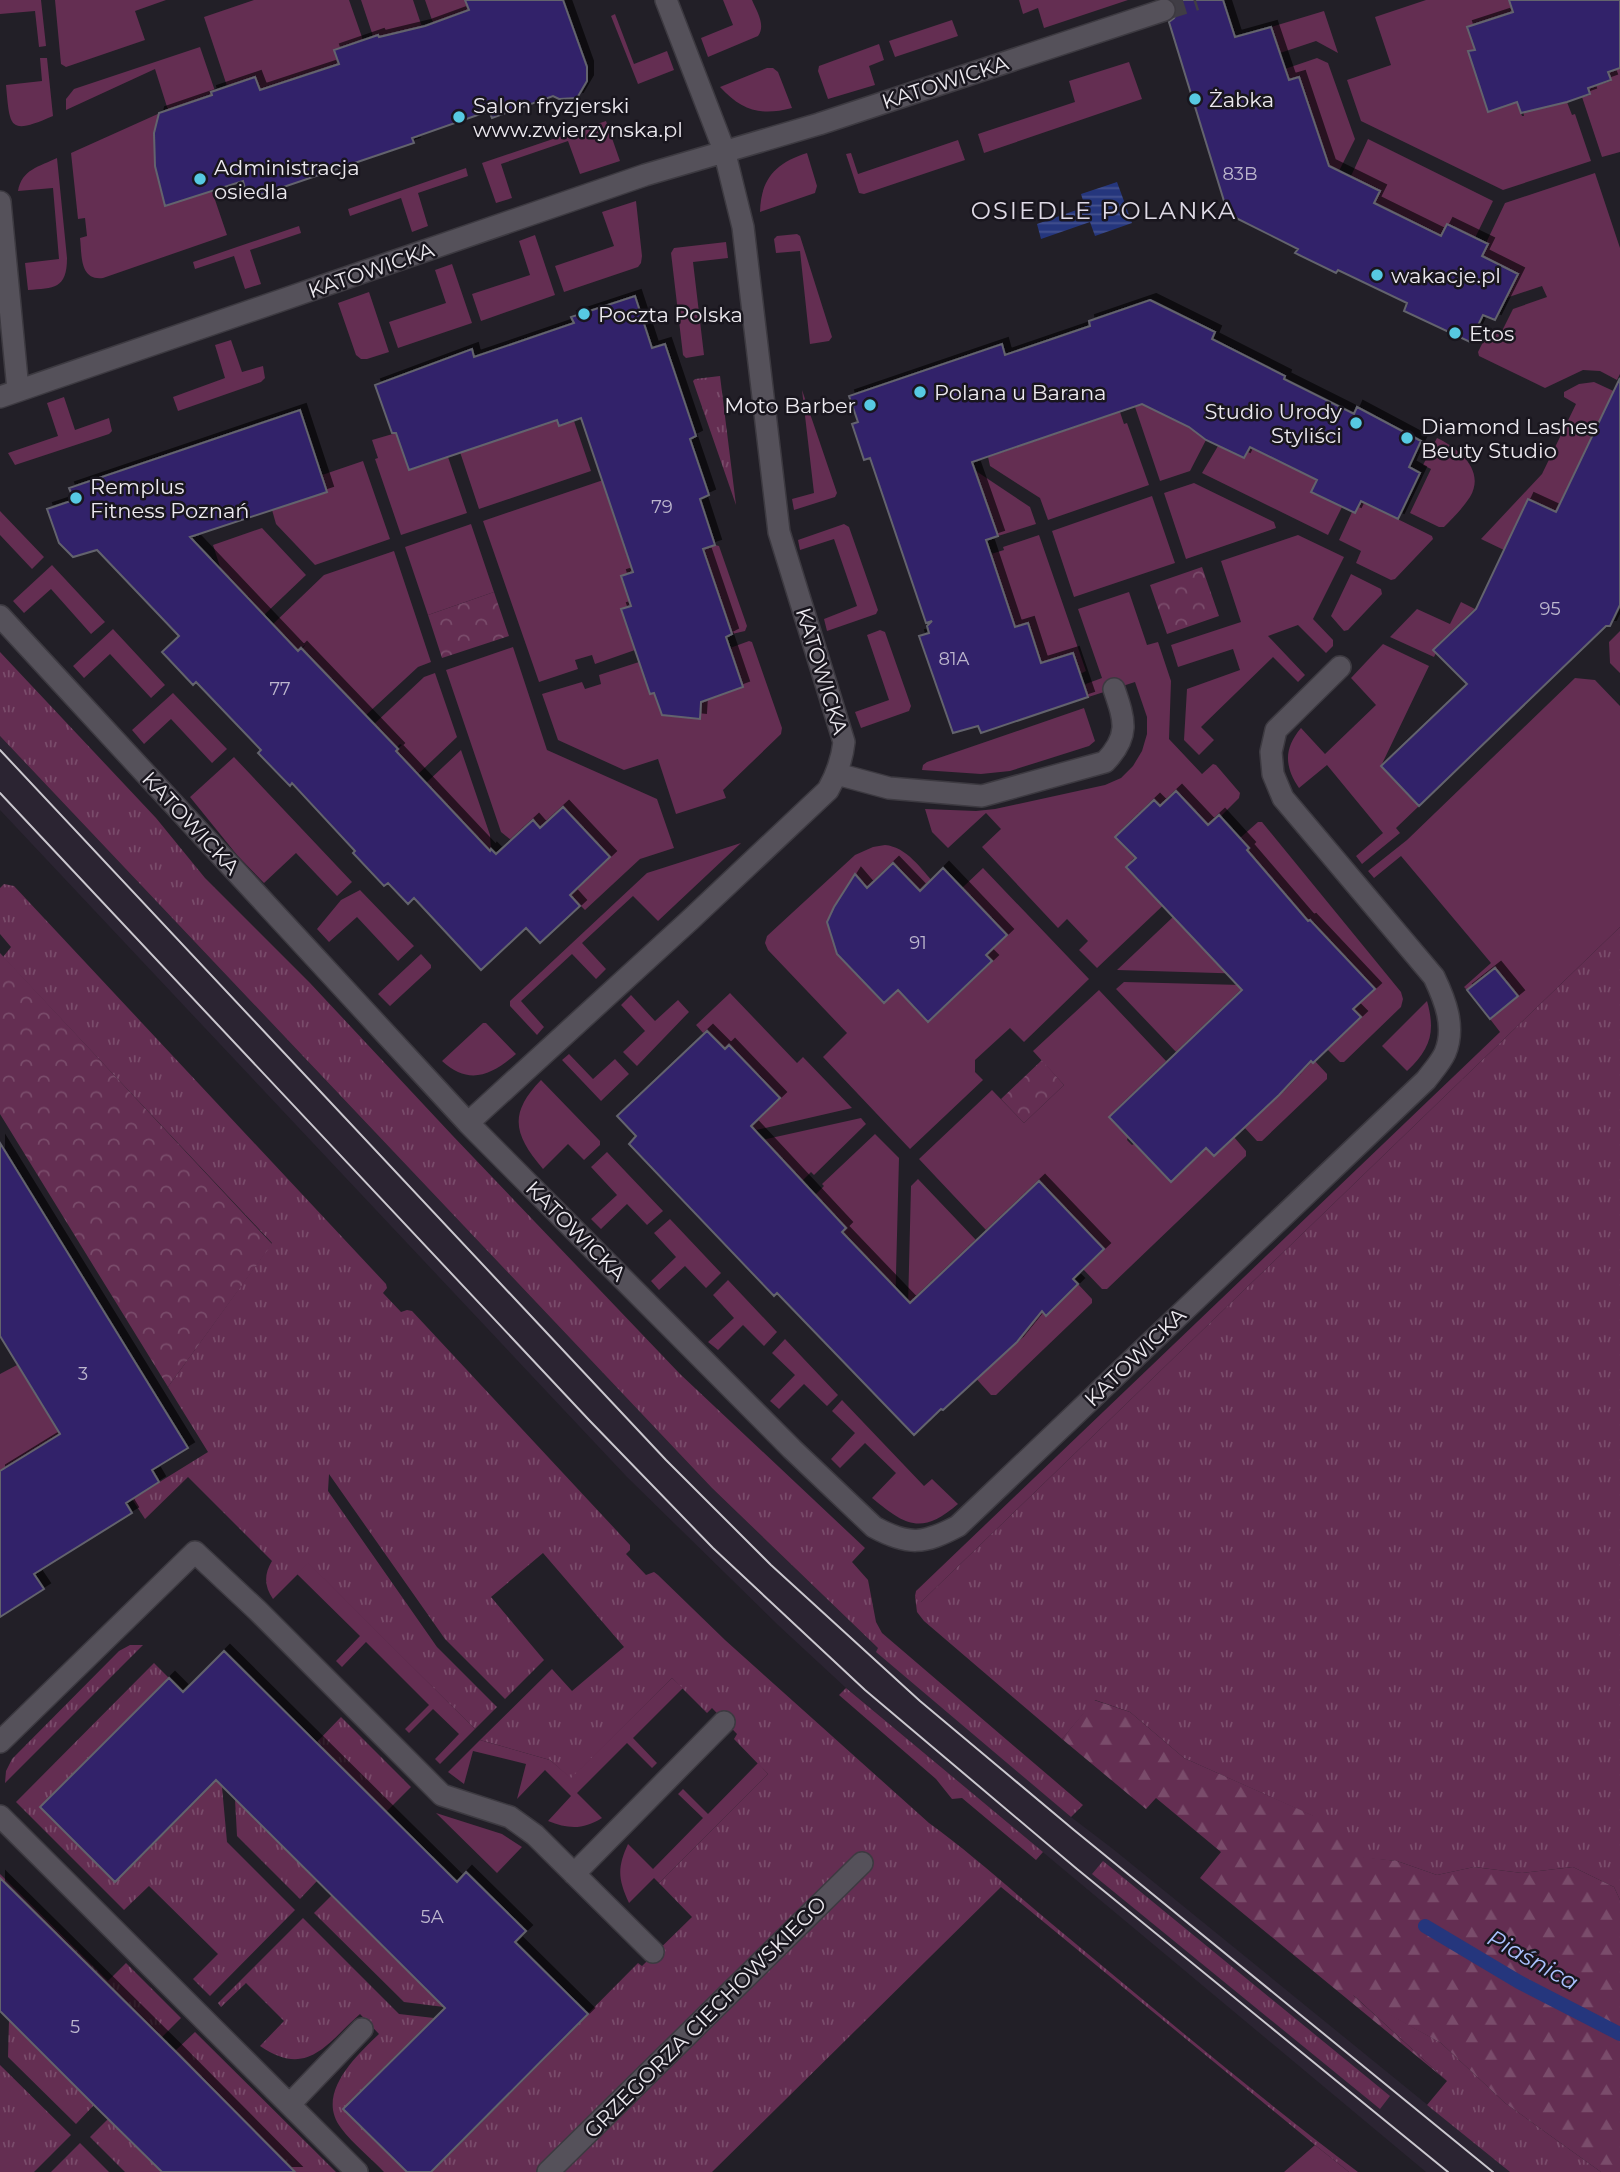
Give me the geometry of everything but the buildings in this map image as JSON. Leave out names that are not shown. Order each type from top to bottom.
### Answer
[{"type":"street","name":"KATOWICKA","points":[[468,1122],[828,790],[837,774],[844,742],[779,532],[743,227],[724,150],[666,0]]},
{"type":"street","name":"KATOWICKA","points":[[0,202],[9,393],[645,175],[819,124],[1164,10]]},
{"type":"street","name":"KATOWICKA","points":[[0,616],[468,1122],[792,1449],[874,1527],[892,1537],[920,1541],[934,1538],[958,1526],[1426,1080],[1445,1053],[1450,1029],[1445,1001],[1434,977],[1283,798],[1273,774],[1271,752],[1276,730],[1340,667]]},
{"type":"street","points":[[837,774],[890,788],[982,796],[1105,762],[1119,748],[1124,729],[1122,712],[1114,689]]},
{"type":"street","points":[[0,1742],[195,1552],[257,1610],[442,1795],[510,1817],[535,1835],[653,1952]]},
{"type":"street","points":[[574,1874],[724,1722]]},
{"type":"street","points":[[5,1821],[358,2172]]},
{"type":"street","name":"GRZEGORZA CIECHOWSKIEGO","points":[[548,2172],[862,1863]]},
{"type":"street","points":[[290,2104],[362,2029]]},
{"type":"shaded area","points":[[0,736],[712,1488],[878,1648],[1071,1817],[1510,2172],[1426,2172],[846,1688],[778,1625],[627,1477],[0,810]]},
{"type":"green space","points":[[0,0],[41,0],[46,46],[39,47],[35,11],[0,14]]},
{"type":"green space","points":[[55,0],[166,0],[135,11],[145,40],[66,67],[61,64]]},
{"type":"green space","points":[[254,0],[349,0],[363,40],[342,73],[328,67],[271,87],[264,100],[255,77],[227,86],[204,17]]},
{"type":"green space","points":[[361,0],[413,0],[422,27],[386,58],[378,35],[373,36]]},
{"type":"green space","points":[[425,0],[465,0],[469,11],[433,23]]},
{"type":"green space","points":[[723,0],[752,0],[760,18],[760,32],[758,36],[708,57],[701,38],[733,25]]},
{"type":"green space","points":[[1019,0],[1128,0],[1044,28],[1038,8],[1023,14]]},
{"type":"green space","points":[[1426,0],[1509,0],[1513,12],[1467,27],[1475,50],[1469,51],[1488,111],[1517,102],[1524,116],[1523,110],[1559,88],[1564,103],[1567,102],[1572,115],[1575,114],[1591,161],[1503,190],[1361,121],[1347,80],[1391,65],[1375,17]]},
{"type":"green space","points":[[1324,11],[1338,53],[1316,41],[1280,53],[1271,27]]},
{"type":"green space","points":[[615,14],[634,64],[667,51],[674,70],[638,84],[611,16]]},
{"type":"green space","points":[[952,20],[958,36],[895,57],[889,41]]},
{"type":"green space","points":[[879,44],[884,60],[869,66],[875,85],[828,99],[818,71],[819,66]]},
{"type":"green space","points":[[200,47],[215,91],[211,92],[212,95],[168,110],[155,69],[66,110],[66,99],[74,89]]},
{"type":"green space","points":[[40,58],[47,58],[53,116],[20,126],[11,119],[6,85],[42,81]]},
{"type":"green space","points":[[1317,58],[1328,63],[1355,139],[1331,181],[1299,77],[1279,83],[1276,72]]},
{"type":"green space","points":[[1129,62],[1142,99],[984,153],[978,134],[1075,102],[1069,81]]},
{"type":"green space","points":[[767,68],[778,72],[792,108],[753,110],[736,102],[720,87]]},
{"type":"green space","points":[[1620,68],[1620,152],[1602,157],[1582,97],[1590,95],[1588,88],[1611,81],[1608,72]]},
{"type":"green space","points":[[160,113],[154,148],[165,206],[212,191],[227,235],[103,278],[95,278],[83,265],[80,238],[87,236],[85,218],[78,219],[71,153]]},
{"type":"green space","points":[[606,121],[620,161],[580,174],[568,141],[501,164],[512,198],[496,203],[482,163]]},
{"type":"green space","points":[[1368,139],[1493,201],[1475,238],[1447,224],[1441,236],[1374,203],[1380,191],[1351,176]]},
{"type":"green space","points":[[958,140],[965,160],[864,194],[859,193],[846,154],[851,153],[858,174]]},
{"type":"green space","points":[[807,153],[817,186],[815,193],[760,212],[763,190],[772,174],[787,162]]},
{"type":"green space","points":[[57,158],[67,258],[65,276],[52,287],[28,290],[25,263],[59,259],[53,188],[18,191],[27,173]]},
{"type":"green space","points":[[466,168],[468,176],[418,193],[428,226],[412,232],[401,198],[350,216],[348,209]]},
{"type":"green space","points":[[1595,173],[1620,248],[1620,374],[1617,380],[1600,371],[1583,370],[1545,388],[1479,356],[1478,352],[1489,330],[1500,335],[1513,309],[1547,297],[1542,286],[1506,298],[1518,274],[1482,256],[1505,203]]},
{"type":"green space","points":[[636,201],[642,256],[638,267],[564,292],[555,266],[614,246],[602,212]]},
{"type":"green space","points":[[299,226],[301,233],[250,250],[261,284],[245,289],[234,256],[195,269],[193,262]]},
{"type":"green space","points":[[535,235],[555,295],[481,321],[472,294],[530,275],[519,241]]},
{"type":"green space","points":[[777,236],[800,236],[832,337],[829,341],[810,344],[800,251],[776,253],[774,239]]},
{"type":"green space","points":[[726,242],[728,258],[693,262],[704,355],[686,358],[683,355],[671,253],[674,248]]},
{"type":"green space","points":[[452,264],[472,323],[398,348],[389,322],[446,303],[435,270]]},
{"type":"green space","points":[[369,292],[389,352],[361,359],[356,355],[338,303]]},
{"type":"green space","points":[[231,340],[242,372],[263,366],[265,378],[261,382],[178,411],[173,397],[225,378],[215,345]]},
{"type":"green space","points":[[720,376],[736,505],[693,381]]},
{"type":"green space","points":[[1594,382],[1620,394],[1602,415],[1555,513],[1528,500],[1504,550],[1481,539],[1542,474],[1576,404],[1564,397],[1564,392],[1579,384]]},
{"type":"green space","points":[[802,390],[837,493],[835,497],[794,510],[792,499],[814,493]]},
{"type":"green space","points":[[64,397],[75,430],[109,418],[112,431],[15,465],[8,453],[58,436],[47,403]]},
{"type":"green space","points":[[1143,404],[1206,435],[1190,471],[1160,481],[1135,407]]},
{"type":"green space","points":[[1120,412],[1124,424],[1127,423],[1149,485],[1048,520],[1040,498],[990,466],[988,457]]},
{"type":"green space","points":[[555,414],[559,426],[574,421],[591,471],[479,509],[460,452]]},
{"type":"green space","points":[[396,433],[409,470],[448,457],[467,513],[401,535],[375,459],[378,458],[372,440]]},
{"type":"green space","points":[[1437,438],[1461,454],[1475,478],[1470,497],[1444,527],[1410,513],[1431,469],[1423,465]]},
{"type":"green space","points":[[1218,446],[1244,458],[1250,447],[1317,480],[1311,492],[1342,507],[1328,535],[1202,473]]},
{"type":"green space","points":[[363,461],[390,539],[315,565],[276,524],[272,510],[327,492],[322,475]]},
{"type":"green space","points":[[973,464],[976,471],[1030,507],[1036,524],[998,536],[985,499],[961,468]]},
{"type":"green space","points":[[612,477],[603,484],[611,508],[627,522],[617,526],[633,572],[621,576],[631,606],[635,650],[595,664],[592,655],[575,660],[578,669],[539,682],[483,521]]},
{"type":"green space","points":[[1194,483],[1274,522],[1276,528],[1186,559],[1164,493]]},
{"type":"green space","points":[[1152,496],[1175,563],[1074,597],[1052,531]]},
{"type":"green space","points":[[1361,501],[1432,536],[1433,539],[1395,579],[1391,580],[1356,563],[1361,551],[1339,540],[1352,512],[1355,513]]},
{"type":"green space","points":[[0,511],[44,557],[32,569],[0,535]]},
{"type":"green space","points":[[471,524],[494,592],[428,615],[405,547]]},
{"type":"green space","points":[[844,524],[849,527],[878,610],[876,614],[827,631],[824,619],[857,606],[834,539],[800,550],[798,540]]},
{"type":"green space","points":[[262,528],[306,575],[264,615],[221,570],[213,545]]},
{"type":"green space","points":[[1039,535],[1086,671],[1080,674],[1073,653],[1041,663],[1028,623],[1015,627],[991,554]]},
{"type":"green space","points":[[1298,535],[1344,557],[1313,619],[1333,640],[1333,646],[1326,653],[1298,625],[1268,636],[1305,675],[1298,682],[1273,657],[1201,727],[1214,740],[1199,755],[1184,740],[1187,689],[1240,670],[1233,649],[1178,667],[1171,645],[1241,622],[1221,561]]},
{"type":"green space","points":[[719,546],[747,626],[745,631],[732,634],[699,550]]},
{"type":"green space","points":[[394,551],[431,662],[418,667],[365,716],[299,653],[306,644],[298,651],[273,624],[324,575]]},
{"type":"green space","points":[[52,565],[105,622],[91,634],[51,589],[24,613],[13,601]]},
{"type":"green space","points":[[1202,567],[1219,616],[1167,634],[1150,585]]},
{"type":"green space","points":[[1351,574],[1381,589],[1382,594],[1344,631],[1331,616]]},
{"type":"green space","points":[[494,592],[509,636],[442,658],[428,615]]},
{"type":"green space","points":[[1129,592],[1147,645],[1158,642],[1171,681],[1169,739],[1202,774],[1213,764],[1216,765],[1240,793],[1239,798],[1220,817],[1218,815],[1208,825],[1175,791],[1160,806],[1154,800],[1115,837],[1172,897],[1097,968],[1079,950],[1088,941],[1067,919],[1058,928],[982,847],[1001,829],[986,813],[948,848],[932,832],[925,809],[995,809],[1105,785],[1121,778],[1133,766],[1142,751],[1147,734],[1147,717],[1135,682],[1076,701],[1072,689],[1102,678],[1078,609]]},
{"type":"green space","points":[[1461,602],[1475,609],[1434,649],[1434,657],[1390,637],[1417,609],[1450,624]]},
{"type":"green space","points":[[113,629],[165,685],[151,698],[110,654],[84,678],[73,666]]},
{"type":"green space","points":[[880,630],[885,632],[911,706],[909,711],[861,728],[855,712],[889,700],[867,635]]},
{"type":"green space","points":[[1620,631],[1620,673],[1610,663],[1609,642]]},
{"type":"green space","points":[[752,642],[782,728],[781,734],[723,790],[726,798],[676,814],[658,759],[624,770],[558,740],[542,694],[582,682],[585,689],[601,684],[599,675],[639,662],[650,694],[654,693],[662,715],[699,718],[701,702],[743,687],[730,648]]},
{"type":"green space","points":[[1383,644],[1429,666],[1381,766],[1419,806],[1396,828],[1400,833],[1362,864],[1356,856],[1383,833],[1327,765],[1299,788],[1291,772],[1288,757],[1291,743],[1301,728],[1325,754],[1376,705],[1351,678]]},
{"type":"green space","points":[[513,647],[547,750],[657,799],[674,848],[640,859],[585,910],[570,895],[540,828],[533,820],[511,840],[501,832],[446,670]]},
{"type":"green space","points":[[0,652],[156,818],[205,878],[310,983],[680,1374],[865,1548],[852,1562],[868,1580],[876,1622],[882,1633],[1083,1805],[1071,1817],[876,1652],[878,1648],[712,1488],[0,736]]},
{"type":"green space","points":[[435,673],[457,737],[416,776],[394,752],[402,745],[393,752],[373,725],[424,677]]},
{"type":"green space","points":[[1575,678],[1595,680],[1620,706],[1620,927],[920,1603],[915,1596],[916,1591],[1500,1032],[1490,1019],[1518,996],[1495,968],[1467,990],[1464,987],[1491,963],[1401,856],[1374,878],[1368,871],[1407,840]]},
{"type":"green space","points":[[173,693],[227,749],[212,763],[171,719],[144,744],[132,730]]},
{"type":"green space","points":[[1084,708],[1095,741],[1089,746],[1010,771],[981,774],[922,770],[927,762]]},
{"type":"green space","points":[[461,750],[490,835],[490,851],[426,783]]},
{"type":"green space","points":[[234,757],[352,882],[337,896],[296,853],[264,883],[237,855],[190,797]]},
{"type":"green space","points":[[1258,822],[1262,822],[1401,992],[1401,1007],[1344,1062],[1340,1062],[1327,1049],[1360,1017],[1353,1009],[1374,989],[1310,920],[1300,928],[1286,895],[1280,888],[1239,858],[1249,848],[1240,838]]},
{"type":"green space","points":[[741,843],[658,921],[633,896],[582,943],[606,969],[596,979],[572,954],[521,1001],[544,1027],[537,1035],[510,1006],[510,1001],[647,873]]},
{"type":"green space","points":[[885,845],[907,854],[935,884],[924,895],[893,863],[867,888],[856,877],[844,891],[827,922],[837,954],[883,1003],[898,990],[929,1022],[992,962],[986,955],[1007,935],[962,888],[983,868],[1089,979],[1024,1042],[1010,1028],[975,1060],[975,1072],[983,1080],[910,1149],[823,1057],[847,1033],[768,950],[765,943],[767,936],[855,855]]},
{"type":"green space","points":[[4,884],[14,886],[386,1284],[387,1288],[383,1293],[401,1312],[412,1311],[630,1545],[626,1554],[646,1575],[654,1572],[658,1575],[725,1640],[929,1823],[1242,2081],[1358,2172],[1349,2172],[1315,2145],[1001,1887],[712,2172],[431,2172],[638,1963],[642,1966],[692,1917],[659,1883],[768,1774],[734,1739],[737,1734],[712,1708],[707,1713],[672,1678],[571,1779],[550,1760],[480,1740],[552,1669],[572,1691],[624,1647],[543,1553],[491,1597],[544,1660],[505,1699],[445,1639],[329,1474],[328,1491],[437,1647],[497,1707],[475,1729],[308,1564],[273,1599],[266,1580],[272,1561],[188,1477],[145,1519],[132,1499],[208,1452],[168,1387],[272,1243],[3,957],[11,947],[0,934],[0,888]]},
{"type":"green space","points":[[360,890],[414,946],[398,961],[357,917],[329,942],[317,929],[341,900]]},
{"type":"green space","points":[[1173,917],[1251,974],[1117,970]]},
{"type":"green space","points":[[1620,927],[1620,1900],[1614,1887],[1573,1867],[1522,1873],[1474,1867],[1437,1875],[1397,1861],[1354,1857],[1313,1816],[1184,1758],[1130,1712],[1095,1700],[1062,1739],[924,1621],[917,1612],[915,1596],[921,1602]]},
{"type":"green space","points":[[0,953],[272,1244],[168,1387],[0,1114]]},
{"type":"green space","points":[[421,954],[431,968],[390,1006],[378,994]]},
{"type":"green space","points":[[1124,982],[1242,985],[1243,990],[1177,1053],[1116,989]]},
{"type":"green space","points":[[1099,990],[1167,1062],[1109,1117],[1128,1137],[1127,1140],[1171,1182],[1206,1148],[1214,1156],[1234,1137],[1246,1151],[1246,1156],[1107,1289],[1102,1289],[1083,1269],[1104,1249],[1039,1181],[986,1230],[919,1159],[992,1090],[1024,1123],[1064,1085],[1033,1051]]},
{"type":"green space","points":[[730,993],[797,1063],[803,1057],[852,1108],[743,1133],[746,1062],[730,1045],[725,1049],[708,1031],[704,1034],[696,1025]]},
{"type":"green space","points":[[631,995],[655,1021],[678,1000],[689,1012],[637,1066],[623,1052],[645,1031],[621,1005]]},
{"type":"green space","points":[[1427,1001],[1431,1022],[1429,1040],[1426,1048],[1407,1071],[1382,1046]]},
{"type":"green space","points":[[483,1023],[516,1054],[498,1067],[480,1075],[462,1073],[442,1061]]},
{"type":"green space","points":[[569,1054],[593,1079],[615,1059],[629,1074],[601,1101],[562,1060]]},
{"type":"green space","points":[[1305,1055],[1327,1074],[1327,1079],[1262,1141],[1257,1141],[1244,1127]]},
{"type":"green space","points":[[1042,1060],[1064,1085],[1024,1123],[1001,1099]]},
{"type":"green space","points":[[541,1080],[600,1141],[600,1145],[584,1160],[568,1144],[543,1169],[526,1146],[521,1135],[519,1114],[530,1092]]},
{"type":"green space","points":[[861,1118],[866,1124],[814,1175],[811,1172],[802,1181],[753,1142]]},
{"type":"green space","points":[[875,1134],[899,1158],[895,1313],[878,1270],[842,1232],[846,1227],[815,1195],[824,1186],[822,1184]]},
{"type":"green space","points":[[607,1152],[663,1211],[647,1225],[627,1204],[601,1229],[591,1219],[617,1195],[591,1167]]},
{"type":"green space","points":[[918,1179],[976,1240],[908,1307],[911,1186]]},
{"type":"green space","points":[[670,1219],[721,1273],[706,1288],[685,1266],[659,1290],[651,1281],[676,1257],[654,1233]]},
{"type":"green space","points":[[728,1280],[777,1332],[764,1346],[743,1325],[718,1350],[708,1342],[734,1318],[713,1295]]},
{"type":"green space","points":[[1078,1284],[1092,1299],[1092,1303],[996,1395],[991,1395],[972,1374],[1006,1342],[1012,1348],[1013,1345],[1008,1340],[1040,1310],[1046,1316]]},
{"type":"green space","points":[[785,1339],[838,1395],[827,1406],[804,1384],[779,1409],[770,1401],[795,1375],[772,1353]]},
{"type":"green space","points":[[17,1365],[60,1434],[0,1471],[0,1374]]},
{"type":"green space","points":[[842,1400],[924,1486],[932,1479],[958,1504],[934,1520],[914,1523],[894,1515],[872,1498],[896,1473],[865,1443],[840,1468],[831,1459],[855,1433],[832,1411]]},
{"type":"green space","points":[[308,1563],[475,1729],[440,1764],[435,1759],[459,1734],[433,1709],[409,1733],[405,1729],[429,1705],[366,1642],[342,1667],[336,1661],[360,1636],[297,1574]]},
{"type":"green space","points":[[130,1645],[143,1645],[5,1783],[6,1771],[12,1759],[119,1651]]},
{"type":"green space","points":[[154,1663],[169,1678],[40,1807],[115,1881],[216,1780],[222,1787],[227,1842],[295,1910],[210,1996],[193,1979],[218,1954],[149,1886],[124,1910],[16,1802]]},
{"type":"green space","points":[[672,1678],[683,1688],[633,1738],[657,1763],[652,1768],[627,1743],[577,1793],[602,1818],[588,1825],[562,1826],[548,1821],[571,1796],[545,1770],[517,1799],[526,1764],[473,1751],[464,1784],[448,1772],[480,1740],[550,1760],[571,1778]]},
{"type":"green space","points":[[846,1688],[1043,1852],[1036,1860],[962,1798],[952,1799],[936,1779],[839,1695]]},
{"type":"green space","points":[[1094,1700],[1130,1712],[1184,1758],[1314,1816],[1354,1856],[1397,1861],[1437,1875],[1474,1867],[1522,1873],[1573,1867],[1614,1887],[1620,1900],[1620,2172],[1601,2172],[1505,2103],[1441,2043],[1353,1995],[1447,2081],[1200,1878],[1221,1852],[1156,1798],[1146,1809],[1062,1739]]},
{"type":"green space","points":[[341,1717],[411,1787],[386,1812],[316,1743]]},
{"type":"green space","points":[[758,1763],[768,1774],[659,1883],[654,1878],[629,1903],[620,1873],[628,1844],[653,1869],[703,1818],[678,1794],[683,1789],[708,1814]]},
{"type":"green space","points":[[235,1799],[317,1881],[300,1899],[237,1836]]},
{"type":"green space","points":[[436,1813],[502,1834],[522,1847],[497,1873]]},
{"type":"green space","points":[[1103,1861],[1390,2096],[1380,2109],[1092,1874]]},
{"type":"green space","points":[[0,1874],[108,1981],[126,1963],[181,2018],[161,2038],[0,1878]]},
{"type":"green space","points":[[332,1895],[444,2007],[404,2002],[314,1913]]},
{"type":"green space","points":[[303,1918],[399,2014],[434,2018],[344,2109],[407,2172],[384,2172],[346,2134],[334,2115],[333,2102],[342,2076],[379,2034],[360,2014],[327,2046],[304,2058],[291,2059],[260,2046],[284,2021],[246,1983],[221,2007],[218,2003]]},
{"type":"green space","points":[[1350,1992],[1441,2043],[1505,2103],[1601,2172],[1510,2172],[1427,2105],[1447,2081]]},
{"type":"green space","points":[[9,2020],[94,2105],[76,2124],[8,2057]]},
{"type":"green space","points":[[195,2032],[336,2172],[296,2172],[272,2149],[264,2157],[252,2128],[175,2051]]},
{"type":"green space","points":[[0,2065],[71,2135],[34,2172],[0,2172]]},
{"type":"green space","points":[[108,2119],[162,2172],[125,2172],[90,2137]]},
{"type":"green space","points":[[80,2143],[109,2172],[51,2172]]},
{"type":"green space","points":[[1315,2145],[1349,2172],[1284,2172]]},
{"type":"water","points":[[1117,182],[1132,223],[1095,236],[1090,222],[1041,239],[1037,224],[1085,207],[1081,194]]},
{"type":"waterway","name":"Piaśnica","points":[[1425,1926],[1519,1982],[1620,2034]]},
{"type":"tunnel","points":[[1164,10],[1196,0]]},
{"type":"tram line","points":[[0,750],[666,1460],[771,1565],[920,1701],[1493,2172]]},
{"type":"tram line","points":[[0,793],[589,1420],[713,1548],[865,1690],[1077,1869],[1448,2172]]},
{"type":"place","name":"Żabka","points":[[1195,99]]},
{"type":"place","name":"Salon fryzjerski www.zwierzynska.pl","points":[[459,117]]},
{"type":"place","name":"Administracja osiedla","points":[[200,179]]},
{"type":"place","name":"wakacje.pl","points":[[1377,275]]},
{"type":"place","name":"Poczta Polska","points":[[584,314]]},
{"type":"place","name":"Etos","points":[[1455,333]]},
{"type":"place","name":"Polana u Barana","points":[[920,392]]},
{"type":"place","name":"Moto Barber","points":[[870,405]]},
{"type":"place","name":"Studio Urody Styliści","points":[[1356,423]]},
{"type":"place","name":"Diamond Lashes Beuty Studio","points":[[1407,438]]},
{"type":"place","name":"Remplus Fitness Poznań","points":[[76,498]]},
{"type":"district","name":"OSIEDLE POLANKA","points":[[1104,210]]}]
